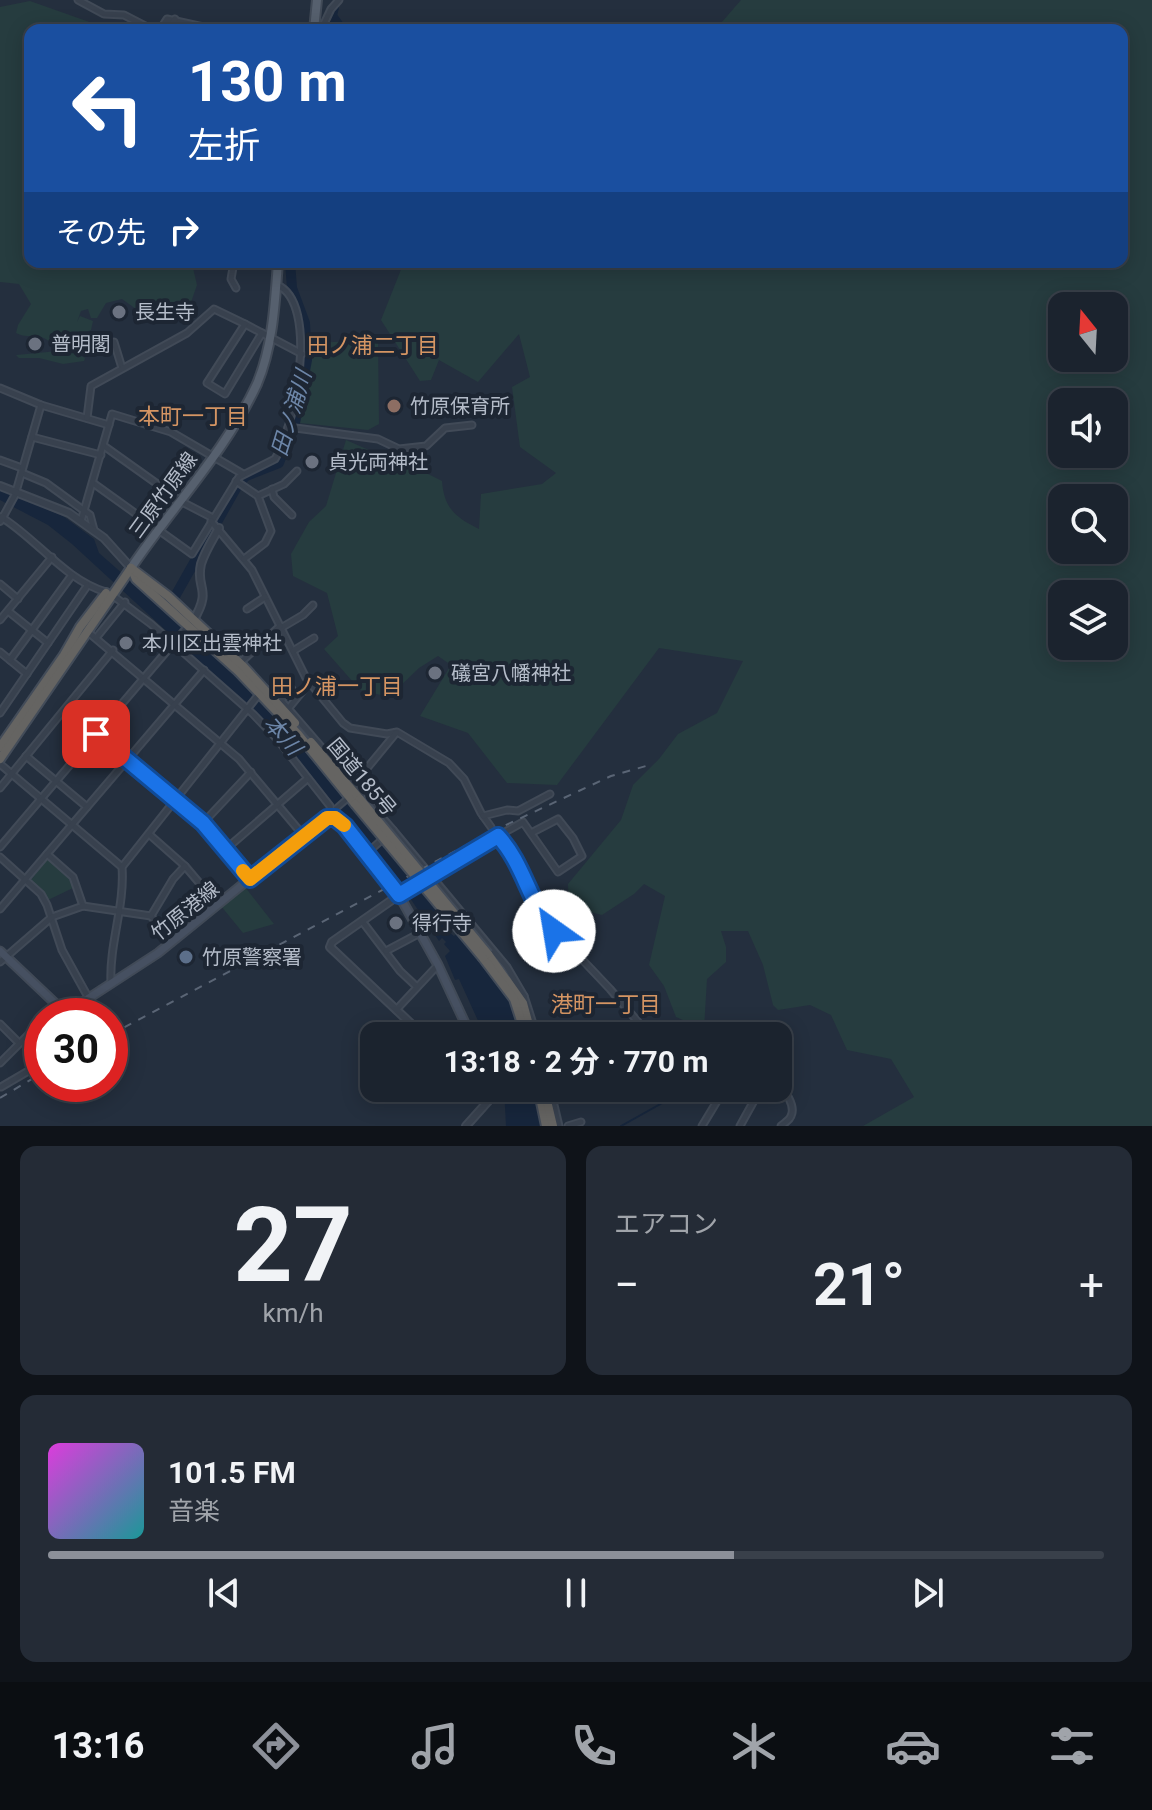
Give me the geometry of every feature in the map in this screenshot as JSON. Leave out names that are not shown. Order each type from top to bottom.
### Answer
[{"type":"highway","name":"国道185号","points":[[131,568],[189,626],[286,713],[353,786],[354,800]]},
{"type":"highway","points":[[0,747],[83,629],[131,568]]},
{"type":"highway","name":"国道185号","points":[[189,626],[239,663],[263,692]]},
{"type":"highway","points":[[0,761],[83,629]]},
{"type":"highway","name":"国道185号","points":[[286,713],[354,800],[505,974],[521,998],[530,1022]]},
{"type":"highway","name":"国道185号","points":[[521,998],[524,1022]]},
{"type":"highway","points":[[541,1102],[546,1126]]},
{"type":"highway","points":[[550,1102],[556,1126]]},
{"type":"main road","points":[[315,24],[317,0]]},
{"type":"main road","name":"三原竹原線","points":[[131,568],[235,424],[258,382],[278,268]]},
{"type":"main road","points":[[333,813],[402,894],[464,1022]]},
{"type":"main road","name":"竹原港線","points":[[88,997],[171,942],[333,813]]},
{"type":"main road","points":[[2,956],[49,998]]},
{"type":"street","points":[[78,0],[104,14],[124,15],[141,24]]},
{"type":"street","points":[[324,24],[339,0]]},
{"type":"street","points":[[164,24],[167,19],[194,24]]},
{"type":"street","points":[[172,24],[175,19]]},
{"type":"street","points":[[233,268],[231,279],[236,288]]},
{"type":"street","points":[[93,483],[192,554],[214,523],[236,481],[243,474],[275,459],[291,428],[303,355],[300,328],[288,292],[277,285]]},
{"type":"street","points":[[87,418],[91,386],[187,333],[214,309],[303,355]]},
{"type":"street","points":[[245,324],[207,383],[225,394],[266,335]]},
{"type":"street","points":[[114,342],[122,368]]},
{"type":"street","points":[[0,388],[41,405],[109,425]]},
{"type":"street","points":[[41,405],[16,494],[1,518],[87,586],[111,591],[175,642],[248,708],[278,740],[333,813],[354,800]]},
{"type":"street","points":[[81,521],[112,414],[171,432],[243,474]]},
{"type":"street","points":[[291,428],[378,439],[399,449],[426,446],[445,428],[472,425]]},
{"type":"street","points":[[32,437],[101,455]]},
{"type":"street","points":[[104,446],[214,523],[244,559],[310,682],[343,723],[350,728],[387,734],[397,732],[456,768],[491,827]]},
{"type":"street","points":[[0,460],[46,483],[90,515],[94,530]]},
{"type":"street","points":[[258,496],[284,484],[297,471]]},
{"type":"street","points":[[236,481],[258,496],[271,531],[265,543],[244,559]]},
{"type":"street","points":[[0,486],[63,510],[81,521],[131,568]]},
{"type":"street","points":[[272,489],[274,497],[292,515]]},
{"type":"street","points":[[0,847],[189,626],[203,605],[205,596],[200,566],[214,523]]},
{"type":"street","points":[[0,620],[52,557]]},
{"type":"street","points":[[10,660],[72,575]]},
{"type":"street","points":[[0,584],[18,599]]},
{"type":"street","points":[[0,713],[87,586]]},
{"type":"street","points":[[247,609],[265,597]]},
{"type":"street","points":[[96,638],[125,602]]},
{"type":"street","points":[[239,663],[280,627],[303,615],[313,605]]},
{"type":"street","points":[[8,610],[48,643]]},
{"type":"street","points":[[83,629],[113,650],[251,772],[304,836]]},
{"type":"street","points":[[293,651],[314,638]]},
{"type":"street","points":[[0,788],[113,650]]},
{"type":"street","points":[[0,652],[27,674]]},
{"type":"street","points":[[0,909],[204,670]]},
{"type":"street","points":[[286,713],[310,682]]},
{"type":"street","points":[[281,700],[292,689]]},
{"type":"street","points":[[111,983],[110,955],[123,881],[122,867],[263,692],[281,700],[286,713]]},
{"type":"street","points":[[66,709],[203,823],[250,879]]},
{"type":"street","points":[[397,732],[353,786],[507,967],[521,998]]},
{"type":"street","points":[[26,756],[87,807]]},
{"type":"street","points":[[0,761],[40,800],[122,867]]},
{"type":"street","points":[[203,823],[251,772]]},
{"type":"street","points":[[226,849],[307,779]]},
{"type":"street","points":[[483,816],[507,810],[518,811],[550,794]]},
{"type":"street","points":[[409,1022],[332,951],[332,942],[402,894],[523,822],[558,872],[582,856],[558,819],[531,833]]},
{"type":"street","points":[[368,852],[392,830]]},
{"type":"street","points":[[150,835],[185,866],[218,905]]},
{"type":"street","points":[[498,836],[510,849],[524,874],[540,915],[638,1022]]},
{"type":"street","points":[[47,854],[73,877],[83,906]]},
{"type":"street","points":[[0,857],[41,894],[62,950],[88,997]]},
{"type":"street","points":[[151,916],[173,879],[185,866]]},
{"type":"street","points":[[2,956],[52,917],[83,906],[151,916],[171,942]]},
{"type":"street","points":[[362,921],[400,971],[417,987]]},
{"type":"street","points":[[386,951],[420,933]]},
{"type":"street","points":[[396,1010],[438,965]]},
{"type":"street","points":[[0,1024],[19,1043]]},
{"type":"street","points":[[0,1063],[24,1038]]},
{"type":"street","points":[[0,1087],[24,1073]]},
{"type":"street","points":[[466,1126],[487,1102]]},
{"type":"street","points":[[702,1126],[717,1102]]},
{"type":"street","points":[[740,1126],[753,1102]]},
{"type":"street","points":[[781,1126],[791,1116],[789,1102]]},
{"type":"street","points":[[568,1126],[581,1122]]},
{"type":"green space","points":[[741,0],[1152,0],[1152,1126],[863,1126],[914,1097],[891,1059],[847,1050],[831,1015],[810,1005],[778,1010],[773,1005],[763,965],[748,931],[721,931],[726,962],[707,979],[704,1022],[688,1022],[676,1017],[664,986],[649,965],[665,896],[644,884],[602,915],[569,907],[568,884],[621,820],[633,785],[678,734],[717,713],[743,661],[659,648],[557,785],[507,783],[468,733],[420,716],[451,665],[438,656],[419,668],[389,697],[360,690],[324,649],[338,636],[327,593],[293,576],[291,554],[309,522],[326,506],[346,440],[369,450],[367,461],[362,466],[372,472],[386,458],[410,465],[442,481],[445,498],[452,511],[479,529],[481,494],[542,484],[556,473],[520,447],[512,387],[530,377],[519,334],[478,382],[439,360],[431,380],[420,381],[381,320],[402,268],[1128,268],[1128,24],[720,24]]},
{"type":"green space","points":[[30,1],[95,24],[24,24],[24,268],[193,268],[197,285],[189,308],[162,304],[136,309],[122,299],[106,303],[97,318],[91,318],[88,309],[81,311],[77,322],[80,316],[93,321],[91,330],[86,332],[76,348],[68,349],[85,358],[84,361],[63,364],[16,355],[58,351],[60,354],[67,350],[63,348],[68,338],[56,349],[41,337],[16,333],[31,304],[19,284],[0,282],[0,7]]},
{"type":"green space","points":[[378,340],[379,424],[368,430],[300,423],[309,385],[311,343]]},
{"type":"green space","points":[[47,858],[71,878],[75,887],[48,900],[31,880]]},
{"type":"green space","points":[[245,887],[274,924],[243,933],[221,906]]},
{"type":"water","name":"本川","points":[[0,490],[63,516],[94,539],[99,553],[217,657],[275,717],[351,806],[464,919],[450,933],[454,936],[468,923],[517,985],[530,1022],[479,1022],[445,956],[450,951],[444,944],[446,942],[442,938],[439,941],[410,898],[274,730],[72,544],[48,525],[0,500]]},
{"type":"water","points":[[505,1102],[550,1102],[556,1126],[506,1126]]},
{"type":"waterway","name":"田ノ浦川","points":[[334,7],[332,16],[338,24]]},
{"type":"waterway","name":"田ノ浦川","points":[[169,607],[239,483],[246,476],[279,463],[295,422],[307,360],[305,323],[292,288],[290,268]]},
{"type":"waterway","points":[[621,1126],[664,1102]]},
{"type":"railway","points":[[128,1025],[493,831],[611,776],[646,766]]},
{"type":"railway","points":[[0,1098],[24,1084]]},
{"type":"slow traffic","points":[[243,871],[250,879],[322,820],[335,818],[344,825]]},
{"type":"place","name":"長生寺","points":[[119,312]]},
{"type":"place","name":"普明閣","points":[[35,344]]},
{"type":"place","name":"竹原保育所","points":[[394,406]]},
{"type":"place","name":"貞光両神社","points":[[312,462]]},
{"type":"place","name":"本川区出雲神社","points":[[126,643]]},
{"type":"place","name":"礒宮八幡神社","points":[[435,673]]},
{"type":"place","name":"得行寺","points":[[396,923]]},
{"type":"place","name":"竹原警察署","points":[[186,957]]},
{"type":"district","name":"田ノ浦二丁目","points":[[373,345]]},
{"type":"district","name":"本町一丁目","points":[[193,416]]},
{"type":"district","name":"田ノ浦一丁目","points":[[337,686]]},
{"type":"district","name":"港町一丁目","points":[[606,1004]]},
{"type":"route","points":[[96,734],[203,823],[250,879],[327,818],[335,818],[345,826],[399,895],[498,836],[521,867],[540,915],[554,931]]}]
